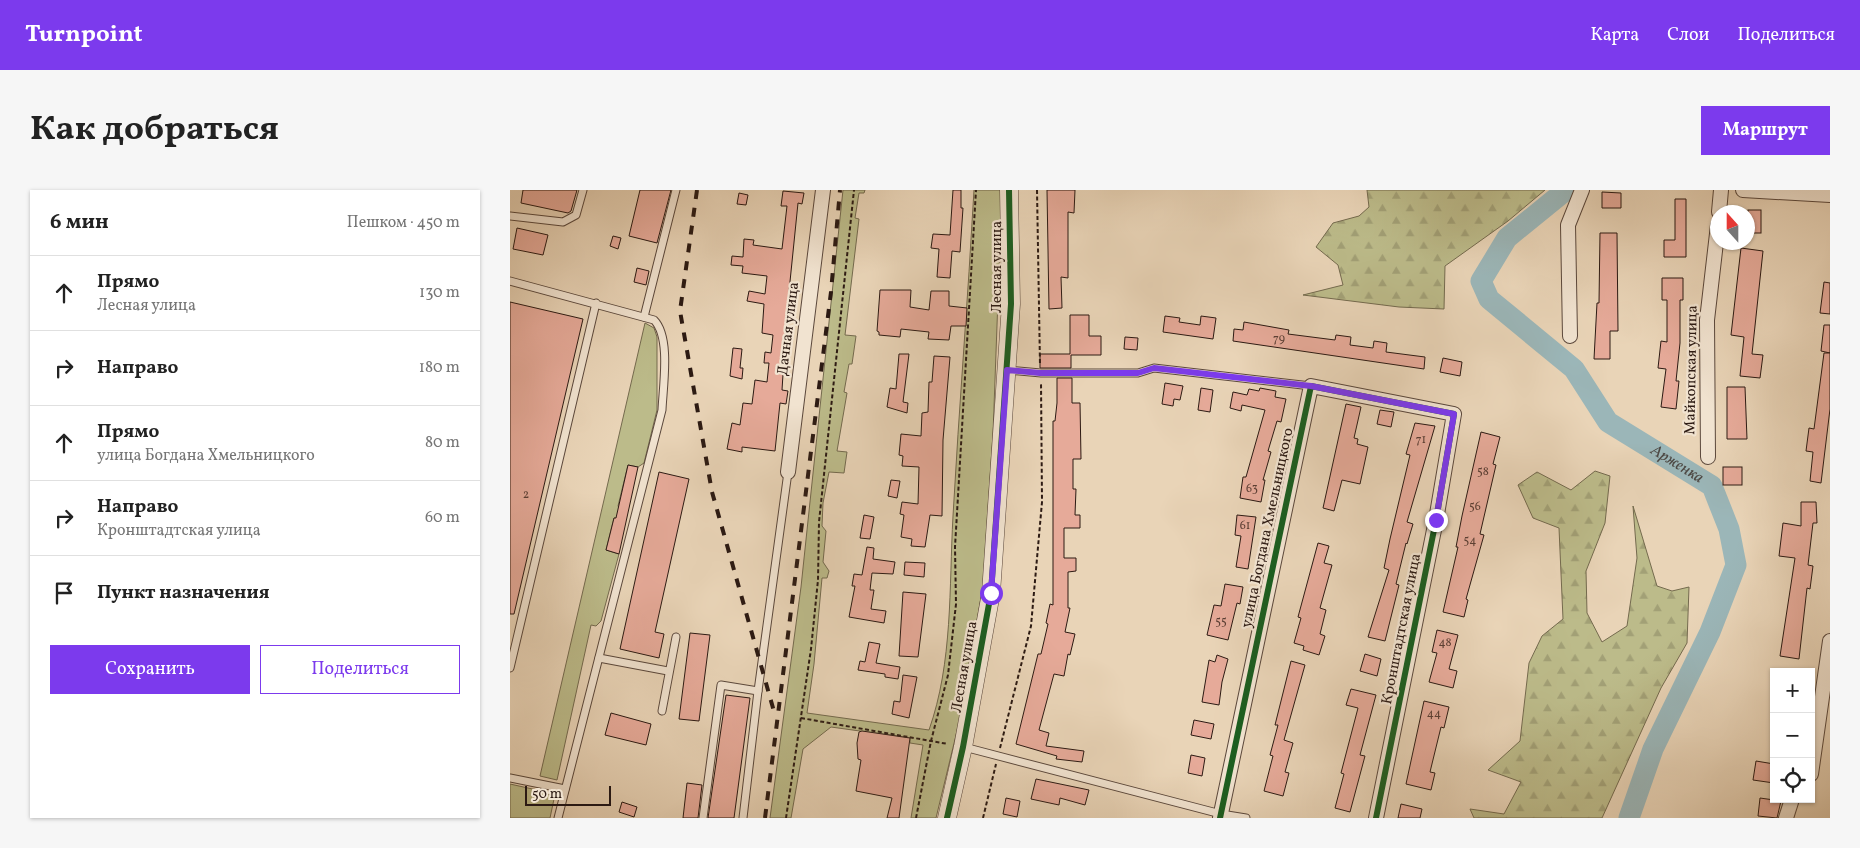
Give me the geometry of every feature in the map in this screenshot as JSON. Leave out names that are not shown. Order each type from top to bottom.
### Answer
[{"type":"street","name":"Дачная улица","points":[[788,472],[822,190]]},
{"type":"street","name":"Лесная улица","points":[[947,818],[964,747],[991,593],[1011,304],[1009,190]]},
{"type":"street","points":[[1570,336],[1568,225],[1582,190]]},
{"type":"street","points":[[1720,205],[1721,190]]},
{"type":"street","points":[[1743,190],[1830,195]]},
{"type":"street","name":"Майкопская улица","points":[[1708,457],[1707,320],[1715,250]]},
{"type":"street","name":"Кронштадтская улица","points":[[1311,386],[1454,414],[1433,538],[1376,818]]},
{"type":"street","name":"улица Богдана Хмельницкого","points":[[1221,816],[1311,386]]},
{"type":"street","points":[[1813,758],[1830,642]]},
{"type":"street","points":[[1786,818],[1791,803]]},
{"type":"lane","points":[[510,216],[563,222],[576,215],[583,190]]},
{"type":"lane","points":[[644,317],[676,190]]},
{"type":"lane","points":[[510,281],[654,320],[662,332],[664,355],[662,410],[558,818]]},
{"type":"lane","points":[[510,668],[596,304]]},
{"type":"lane","points":[[1007,370],[1040,373],[1138,373],[1154,368],[1311,386]]},
{"type":"lane","points":[[743,818],[788,472]]},
{"type":"lane","points":[[662,711],[668,671],[676,637]]},
{"type":"lane","points":[[599,658],[668,671]]},
{"type":"lane","points":[[703,818],[721,685],[758,692]]},
{"type":"lane","points":[[964,747],[1221,816],[1246,818]]},
{"type":"lane","points":[[510,778],[565,789]]},
{"type":"path","points":[[786,818],[816,599],[819,522],[854,190]]},
{"type":"path","points":[[916,818],[931,741],[948,675],[956,604],[955,547],[976,190]]},
{"type":"path","points":[[983,818],[1031,626],[1042,502],[1037,190]]},
{"type":"path","points":[[801,718],[964,747]]},
{"type":"green space","points":[[843,190],[865,190],[864,193],[859,193],[855,218],[859,219],[845,335],[856,336],[852,364],[849,364],[844,392],[847,393],[837,451],[847,452],[844,473],[829,472],[823,503],[822,526],[826,531],[823,562],[829,571],[827,578],[822,578],[814,664],[807,713],[929,730],[937,704],[946,651],[955,475],[974,190],[1002,190],[993,434],[983,585],[963,706],[936,818],[911,818],[923,745],[910,743],[910,738],[831,727],[803,749],[791,818],[770,818],[801,587]]},
{"type":"green space","points":[[1367,190],[1545,190],[1508,221],[1445,266],[1444,309],[1399,307],[1303,295],[1343,285],[1338,265],[1316,247],[1333,223],[1359,216],[1369,207]]},
{"type":"green space","points":[[645,323],[654,328],[657,337],[657,410],[644,463],[638,467],[628,465],[618,506],[626,520],[614,518],[606,550],[619,554],[601,621],[596,626],[591,625],[557,780],[540,776]]},
{"type":"green space","points":[[1595,471],[1610,476],[1605,523],[1586,571],[1587,613],[1602,642],[1627,626],[1637,558],[1633,506],[1657,586],[1672,591],[1689,587],[1687,643],[1661,688],[1602,818],[1474,818],[1470,809],[1504,814],[1521,782],[1488,770],[1520,741],[1529,663],[1542,636],[1563,619],[1559,528],[1533,518],[1518,485],[1537,472],[1571,490]]},
{"type":"green space","points":[[510,784],[546,792],[554,799],[550,818],[510,818]]},
{"type":"building","points":[[523,190],[577,190],[571,211],[568,213],[521,203]]},
{"type":"building","points":[[640,190],[671,190],[657,243],[629,236]]},
{"type":"building","points":[[953,190],[961,190],[961,208],[963,208],[960,252],[952,251],[950,278],[937,277],[939,249],[931,248],[933,234],[950,235]]},
{"type":"building","points":[[1047,190],[1075,190],[1074,213],[1068,212],[1068,278],[1061,277],[1062,308],[1049,309]]},
{"type":"building","points":[[783,191],[804,193],[802,204],[798,203],[787,311],[782,390],[788,391],[786,404],[780,403],[775,451],[742,447],[742,452],[727,449],[732,423],[740,425],[743,403],[752,404],[755,380],[767,382],[769,363],[764,363],[765,352],[771,353],[773,335],[762,333],[764,304],[747,301],[749,291],[765,294],[767,276],[742,273],[743,266],[731,265],[732,256],[743,257],[744,239],[754,240],[753,245],[782,249],[787,206],[781,206]]},
{"type":"building","points":[[1602,192],[1621,193],[1621,208],[1602,208]]},
{"type":"building","points":[[739,193],[748,195],[746,205],[737,204]]},
{"type":"building","points":[[1675,199],[1686,199],[1686,257],[1664,257],[1664,240],[1675,240]]},
{"type":"building","points":[[1755,210],[1761,210],[1761,233],[1755,233]]},
{"type":"building","points":[[517,228],[548,235],[543,255],[513,249]]},
{"type":"building","points":[[1600,233],[1617,233],[1618,331],[1610,331],[1610,359],[1594,359],[1597,303],[1599,303]]},
{"type":"building","points":[[613,236],[621,238],[618,249],[610,246]]},
{"type":"building","points":[[1741,250],[1763,251],[1752,354],[1763,355],[1760,378],[1740,376],[1744,337],[1731,335]]},
{"type":"building","points":[[637,268],[649,271],[646,285],[634,282]]},
{"type":"building","points":[[1662,278],[1683,278],[1683,300],[1680,300],[1680,343],[1676,381],[1679,381],[1676,409],[1661,407],[1666,369],[1658,368],[1661,341],[1667,342],[1667,300],[1662,300]]},
{"type":"building","points":[[1824,282],[1830,283],[1830,314],[1820,313]]},
{"type":"building","points":[[880,290],[911,290],[910,307],[929,310],[931,291],[949,291],[949,306],[967,308],[966,326],[951,326],[949,340],[928,339],[929,332],[901,329],[900,337],[879,335],[877,331]]},
{"type":"building","points":[[510,302],[583,319],[514,614],[510,614]]},
{"type":"building","points":[[1070,315],[1089,315],[1089,336],[1101,336],[1101,355],[1071,355],[1071,368],[1040,368],[1040,354],[1070,354]]},
{"type":"building","points":[[1165,316],[1180,318],[1179,322],[1200,325],[1201,316],[1216,318],[1213,339],[1163,332]]},
{"type":"building","points":[[1244,322],[1289,330],[1288,334],[1335,340],[1336,335],[1351,337],[1350,345],[1373,348],[1374,341],[1387,343],[1386,352],[1425,357],[1424,369],[1233,341],[1234,329],[1243,330]]},
{"type":"building","points":[[1824,325],[1830,325],[1830,353],[1821,351]]},
{"type":"building","points":[[1125,337],[1138,338],[1137,350],[1124,349]]},
{"type":"building","points":[[733,348],[742,349],[740,368],[743,368],[742,379],[730,376]]},
{"type":"building","points":[[1824,353],[1830,353],[1830,409],[1821,483],[1810,481],[1813,452],[1806,451],[1809,428],[1814,429]]},
{"type":"building","points":[[899,354],[909,354],[903,402],[908,403],[907,413],[887,407],[890,388],[896,389]]},
{"type":"building","points":[[934,356],[950,357],[943,440],[942,516],[930,515],[925,547],[911,546],[912,539],[901,537],[904,515],[900,514],[902,502],[918,504],[919,467],[902,466],[903,456],[899,455],[901,434],[921,436],[922,413],[928,412],[929,382],[932,382]]},
{"type":"building","points":[[1443,358],[1462,362],[1460,376],[1440,372]]},
{"type":"building","points":[[1057,378],[1072,378],[1072,403],[1080,403],[1081,459],[1073,459],[1073,489],[1076,489],[1075,515],[1080,515],[1080,528],[1064,528],[1064,558],[1076,558],[1076,571],[1068,572],[1068,608],[1070,608],[1065,632],[1075,634],[1070,655],[1068,654],[1064,676],[1054,674],[1039,730],[1049,733],[1046,746],[1084,751],[1082,762],[1056,759],[1057,756],[1016,744],[1038,654],[1041,654],[1048,624],[1046,623],[1050,604],[1053,605],[1053,421],[1055,421],[1057,403]]},
{"type":"building","points":[[1165,383],[1183,386],[1180,400],[1174,399],[1173,406],[1162,404]]},
{"type":"building","points":[[1727,387],[1745,387],[1747,439],[1727,439]]},
{"type":"building","points":[[1201,388],[1213,390],[1210,412],[1198,410]]},
{"type":"building","points":[[1260,388],[1276,391],[1275,397],[1286,399],[1281,422],[1277,421],[1268,451],[1271,452],[1263,480],[1265,480],[1261,502],[1240,498],[1243,477],[1246,477],[1265,410],[1242,405],[1241,411],[1230,408],[1233,392],[1247,395],[1249,389],[1259,391]]},
{"type":"building","points":[[1346,404],[1361,407],[1354,438],[1358,439],[1357,444],[1368,447],[1360,484],[1342,480],[1334,511],[1323,508]]},
{"type":"building","points":[[1380,410],[1394,412],[1391,427],[1377,424]]},
{"type":"building","points":[[1415,423],[1435,426],[1407,522],[1413,524],[1406,543],[1396,584],[1399,585],[1385,641],[1368,637],[1389,570],[1384,568],[1410,455],[1406,454]]},
{"type":"building","points":[[1481,432],[1500,437],[1493,464],[1496,465],[1480,534],[1484,535],[1466,599],[1468,600],[1464,617],[1443,612]]},
{"type":"building","points":[[628,465],[638,467],[619,554],[606,550],[614,518],[616,518]]},
{"type":"building","points":[[1723,467],[1742,467],[1742,485],[1723,485]]},
{"type":"building","points":[[659,472],[689,479],[655,632],[664,634],[659,658],[620,649]]},
{"type":"building","points":[[891,480],[900,481],[897,498],[888,496]]},
{"type":"building","points":[[1801,502],[1816,502],[1817,523],[1813,523],[1808,565],[1813,566],[1810,589],[1807,588],[1799,659],[1780,656],[1795,558],[1779,556],[1783,523],[1801,526]]},
{"type":"building","points":[[864,515],[874,517],[870,539],[860,538]]},
{"type":"building","points":[[1237,515],[1256,517],[1248,569],[1236,567],[1241,536],[1235,535]]},
{"type":"building","points":[[1318,543],[1329,546],[1324,563],[1332,565],[1320,608],[1326,610],[1320,634],[1325,636],[1319,655],[1303,650],[1304,646],[1294,643],[1301,618],[1298,617]]},
{"type":"building","points":[[867,547],[874,548],[873,559],[895,562],[893,574],[872,573],[870,590],[874,590],[871,609],[886,611],[884,623],[849,617],[855,586],[852,586],[854,574],[862,575]]},
{"type":"building","points":[[905,562],[925,563],[924,577],[904,575]]},
{"type":"building","points":[[1225,584],[1243,587],[1240,604],[1237,603],[1228,640],[1207,635],[1214,605],[1221,606]]},
{"type":"building","points":[[903,592],[926,594],[918,657],[899,656]]},
{"type":"building","points":[[1437,630],[1458,635],[1449,669],[1457,671],[1453,688],[1429,682],[1437,653],[1432,652]]},
{"type":"building","points":[[690,633],[710,635],[699,721],[679,719]]},
{"type":"building","points":[[869,642],[880,644],[876,663],[900,667],[898,679],[885,677],[885,674],[858,670],[860,661],[865,662]]},
{"type":"building","points":[[1365,654],[1381,659],[1377,676],[1360,671]]},
{"type":"building","points":[[1217,655],[1228,659],[1219,705],[1202,702],[1209,660],[1215,662]]},
{"type":"building","points":[[1291,661],[1305,665],[1284,740],[1293,743],[1285,772],[1289,773],[1283,796],[1264,791],[1273,756],[1270,755],[1278,725],[1275,725]]},
{"type":"building","points":[[903,675],[917,677],[909,718],[892,714],[894,701],[900,702]]},
{"type":"building","points":[[1351,689],[1376,695],[1360,755],[1365,756],[1350,812],[1335,808],[1344,774],[1341,773],[1358,708],[1346,705]]},
{"type":"building","points":[[726,695],[750,698],[734,818],[708,818]]},
{"type":"building","points":[[1424,701],[1449,707],[1444,728],[1441,727],[1430,772],[1435,773],[1431,790],[1406,784]]},
{"type":"building","points":[[611,713],[651,724],[646,745],[605,735]]},
{"type":"building","points":[[1194,720],[1214,724],[1211,739],[1191,735]]},
{"type":"building","points":[[859,732],[910,738],[899,818],[887,818],[892,798],[856,791],[861,760],[858,759],[857,743]]},
{"type":"building","points":[[1191,755],[1205,758],[1202,776],[1188,773]]},
{"type":"building","points":[[1756,761],[1770,763],[1770,782],[1753,780]]},
{"type":"building","points":[[1036,779],[1089,790],[1085,805],[1060,798],[1059,805],[1031,799]]},
{"type":"building","points":[[687,783],[702,785],[698,818],[683,818]]},
{"type":"building","points":[[1006,798],[1020,801],[1017,817],[1003,814]]},
{"type":"building","points":[[1760,798],[1770,799],[1770,803],[1781,803],[1777,818],[1758,816]]},
{"type":"building","points":[[622,802],[637,807],[634,817],[619,812]]},
{"type":"building","points":[[1401,804],[1422,809],[1420,818],[1398,818]]},
{"type":"waterway","name":"Арженка","points":[[1566,190],[1507,238],[1481,281],[1489,299],[1574,369],[1608,422],[1712,486],[1729,529],[1736,565],[1710,632],[1653,749],[1629,818]]},
{"type":"railway","points":[[697,190],[680,311],[712,492],[775,715]]},
{"type":"railway","points":[[765,818],[831,292],[840,190]]},
{"type":"cycle path","points":[[947,818],[963,747],[991,593],[1011,304],[1009,190]]},
{"type":"cycle path","points":[[1220,818],[1311,386],[1454,414],[1436,520],[1376,818]]},
{"type":"route","points":[[991,593],[1007,370],[1040,373],[1138,373],[1154,368],[1311,386],[1454,414],[1436,520]]}]
